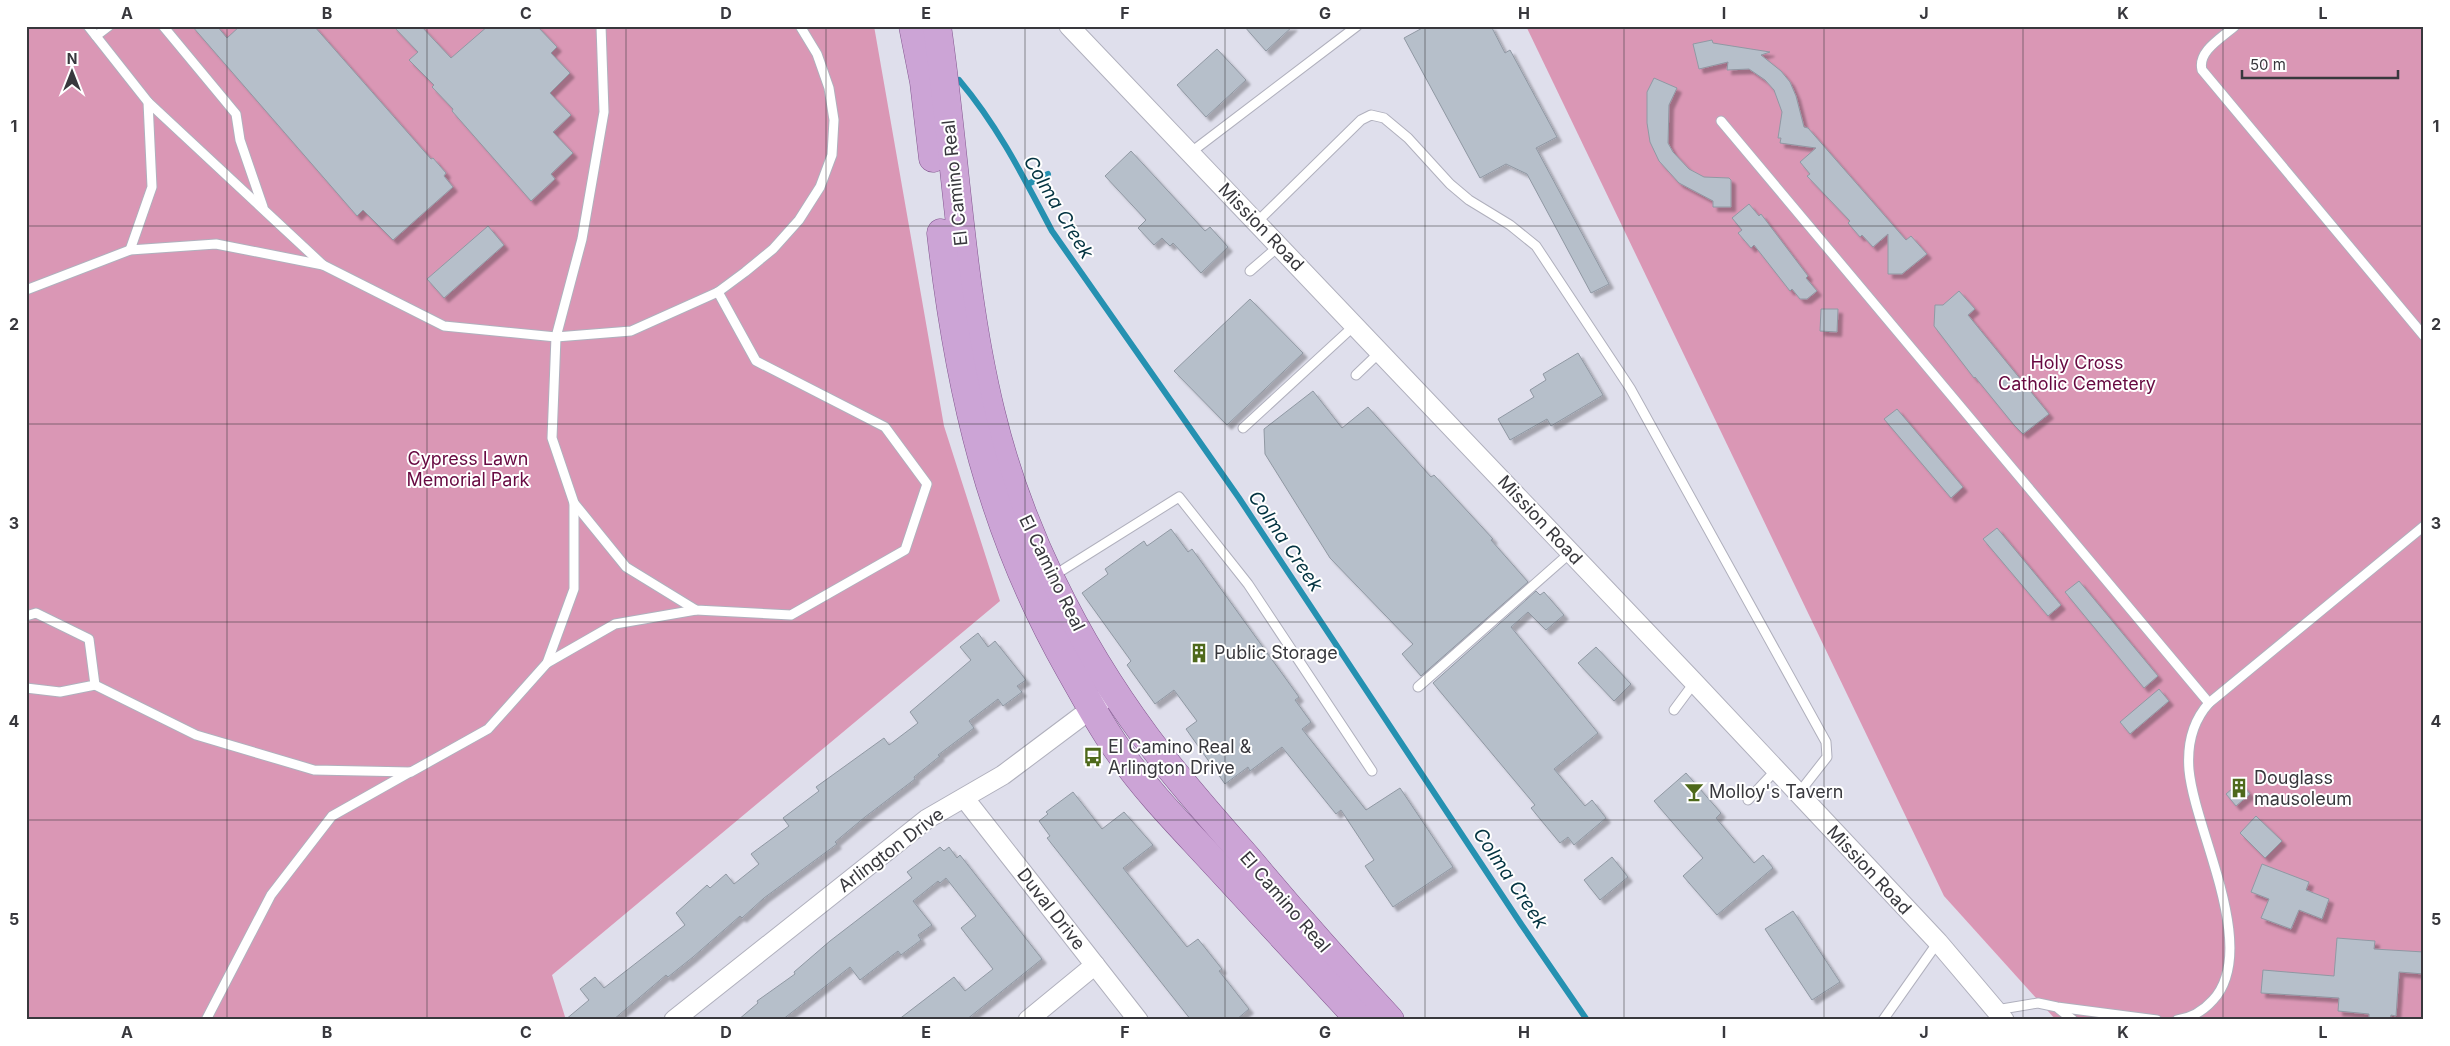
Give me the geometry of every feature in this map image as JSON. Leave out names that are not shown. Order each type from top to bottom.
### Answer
[{"type":"main road","name":"El Camino Real","points":[[932,27],[980,367],[1008,472],[1027,526],[1050,578],[1094,658],[1115,691],[1180,781],[1330,954],[1390,1020]]},
{"type":"main road","name":"El Camino Real","points":[[932,27],[924,82],[950,311],[961,370],[987,479],[1006,536],[1034,604],[1091,709],[1120,753],[1156,798],[1360,1020]]},
{"type":"street","name":"Mission Road","points":[[1069,26],[1938,942],[2000,1015]]},
{"type":"street","name":"Arlington Drive","points":[[674,1020],[927,819],[965,799],[1003,775],[1115,691]]},
{"type":"street","name":"Duval Drive","points":[[965,799],[1138,1020]]},
{"type":"street","points":[[1028,1020],[1095,965]]},
{"type":"lane","points":[[88,26],[148,102],[323,265]]},
{"type":"lane","points":[[96,36],[108,26]]},
{"type":"lane","points":[[162,26],[236,114],[240,140],[264,210]]},
{"type":"lane","points":[[547,663],[574,589],[574,503],[552,438],[556,338],[582,239],[604,112],[601,26]]},
{"type":"lane","points":[[26,290],[130,250],[216,244],[323,265],[444,326],[556,338],[630,331],[718,292],[773,249],[799,220],[820,187],[832,154],[834,120],[829,88],[817,54],[800,26]]},
{"type":"lane","points":[[1190,153],[1357,26]]},
{"type":"lane","points":[[2236,26],[2206,52],[2201,60],[2202,70],[2424,336]]},
{"type":"lane","points":[[130,250],[152,187],[148,102]]},
{"type":"lane","points":[[1257,222],[1361,120],[1370,115],[1384,118],[1408,138],[1450,184],[1469,200],[1510,224],[1536,246],[1630,388],[1826,742],[1827,757],[1797,794]]},
{"type":"lane","points":[[1721,121],[2209,703]]},
{"type":"lane","points":[[1250,271],[1279,246]]},
{"type":"lane","points":[[206,1020],[271,895],[332,816],[488,729],[547,663],[615,624],[696,610],[791,615],[905,550],[927,484],[885,427],[756,361],[718,292]]},
{"type":"lane","points":[[1243,428],[1354,325]]},
{"type":"lane","points":[[1356,375],[1380,352]]},
{"type":"lane","points":[[1050,578],[1179,497],[1248,584],[1372,770]]},
{"type":"lane","points":[[574,503],[626,567],[696,610]]},
{"type":"lane","points":[[2177,1020],[2197,1013],[2208,1006],[2220,993],[2230,963],[2227,918],[2195,803],[2189,770],[2190,739],[2194,727],[2209,703],[2424,526]]},
{"type":"lane","points":[[1418,687],[1570,553]]},
{"type":"lane","points":[[26,616],[36,613],[89,639],[95,685]]},
{"type":"lane","points":[[1674,710],[1694,683]]},
{"type":"lane","points":[[26,688],[60,692],[95,685],[196,735],[314,770],[410,772]]},
{"type":"lane","points":[[1748,800],[1775,771]]},
{"type":"lane","points":[[1883,1020],[1938,942]]},
{"type":"lane","points":[[2000,1015],[2029,1003],[2157,1020]]},
{"type":"lane","points":[[2056,1007],[2074,1020]]},
{"type":"green space","name":"Cypress Lawn Memorial Park","points":[[26,26],[874,26],[944,426],[1000,601],[552,975],[566,1020],[26,1020]]},
{"type":"green space","name":"Holy Cross Catholic Cemetery","points":[[1526,26],[2424,26],[2424,1020],[2056,1020],[1944,896]]},
{"type":"building","points":[[192,26],[217,26],[227,38],[240,26],[314,26],[431,159],[433,158],[446,173],[444,176],[453,187],[393,240],[363,210],[357,216]]},
{"type":"building","points":[[393,26],[421,26],[451,58],[488,26],[537,26],[557,47],[551,53],[570,73],[550,93],[571,115],[553,132],[573,153],[551,174],[555,179],[531,201],[452,111],[453,109],[432,87],[434,85],[409,60],[418,52]]},
{"type":"building","points":[[1244,26],[1293,26],[1266,51]]},
{"type":"building","points":[[1426,26],[1491,26],[1505,53],[1510,50],[1557,137],[1536,148],[1609,284],[1591,293],[1527,174],[1506,164],[1480,178],[1404,38]]},
{"type":"building","points":[[1712,40],[1713,43],[1770,52],[1761,55],[1781,71],[1790,82],[1796,96],[1804,127],[1808,128],[1906,240],[1911,236],[1927,254],[1902,274],[1888,274],[1888,234],[1873,247],[1862,235],[1860,237],[1848,223],[1850,221],[1807,176],[1810,174],[1800,162],[1816,148],[1780,143],[1781,138],[1778,138],[1782,112],[1774,90],[1765,80],[1749,69],[1727,70],[1728,62],[1699,69],[1693,44]]},
{"type":"building","points":[[1217,49],[1246,80],[1206,117],[1177,85]]},
{"type":"building","points":[[1654,78],[1677,88],[1669,105],[1668,143],[1673,152],[1689,169],[1704,177],[1729,178],[1731,180],[1731,207],[1713,207],[1713,201],[1679,183],[1659,161],[1650,142],[1647,123],[1647,92]]},
{"type":"building","points":[[1131,151],[1205,231],[1210,227],[1228,247],[1201,273],[1173,243],[1170,246],[1162,238],[1154,245],[1138,228],[1146,220],[1105,176]]},
{"type":"building","points":[[1749,204],[1759,216],[1761,214],[1808,276],[1806,278],[1817,291],[1807,299],[1800,299],[1792,289],[1790,291],[1754,245],[1751,248],[1738,233],[1742,230],[1732,218]]},
{"type":"building","points":[[488,226],[504,245],[444,298],[427,279]]},
{"type":"building","points":[[1959,291],[1975,309],[1968,315],[2049,414],[2023,434],[1974,378],[1934,326],[1935,305],[1943,305]]},
{"type":"building","points":[[1250,299],[1303,353],[1227,425],[1174,371]]},
{"type":"building","points":[[1821,309],[1838,309],[1837,332],[1820,331]]},
{"type":"building","points":[[1578,353],[1603,395],[1551,426],[1547,419],[1510,440],[1498,419],[1534,397],[1530,390],[1546,380],[1543,374]]},
{"type":"building","points":[[1313,391],[1342,428],[1368,407],[1431,477],[1434,475],[1493,539],[1491,540],[1528,582],[1421,676],[1402,654],[1413,644],[1330,558],[1265,454],[1264,429]]},
{"type":"building","points":[[1897,409],[1963,487],[1951,498],[1884,419]]},
{"type":"building","points":[[1997,528],[2061,605],[2048,616],[1983,539]]},
{"type":"building","name":"Public Storage","points":[[1171,529],[1188,552],[1192,549],[1299,697],[1295,700],[1311,722],[1302,729],[1366,810],[1400,788],[1453,867],[1393,907],[1365,866],[1374,860],[1341,810],[1336,814],[1282,747],[1250,771],[1248,767],[1225,784],[1186,729],[1197,721],[1174,690],[1155,704],[1127,665],[1131,661],[1082,593],[1108,574],[1105,569],[1144,541],[1147,546]]},
{"type":"building","points":[[2079,581],[2158,676],[2144,688],[2065,592]]},
{"type":"building","points":[[1536,591],[1540,595],[1544,592],[1564,615],[1546,630],[1528,612],[1511,627],[1598,733],[1554,769],[1585,806],[1592,800],[1606,818],[1574,845],[1568,837],[1560,843],[1531,808],[1535,805],[1433,683]]},
{"type":"building","points":[[978,633],[988,647],[995,641],[1026,680],[1017,686],[1022,692],[1003,706],[998,699],[969,721],[974,728],[938,755],[940,756],[914,777],[915,779],[835,842],[837,844],[764,898],[742,918],[740,916],[693,957],[668,977],[666,975],[613,1020],[565,1020],[589,1000],[580,989],[595,977],[604,988],[685,925],[676,913],[707,885],[710,888],[726,874],[734,884],[759,864],[751,854],[789,826],[783,818],[819,791],[816,787],[884,738],[889,745],[918,723],[910,712],[971,660],[960,647]]},
{"type":"building","points":[[1596,647],[1631,684],[1614,701],[1578,663]]},
{"type":"building","points":[[2159,689],[2169,701],[2130,734],[2120,722]]},
{"type":"building","points":[[1686,773],[1721,813],[1716,818],[1754,863],[1763,855],[1773,868],[1717,915],[1683,876],[1703,858],[1654,801]]},
{"type":"building","name":"Douglass mausoleum","points":[[2240,782],[2250,794],[2236,806],[2226,794]]},
{"type":"building","points":[[1073,792],[1102,829],[1124,812],[1153,845],[1123,868],[1187,947],[1198,939],[1222,969],[1219,971],[1249,1009],[1236,1020],[1191,1020],[1047,838],[1050,836],[1039,821],[1048,814],[1046,812]]},
{"type":"building","points":[[2256,816],[2282,841],[2265,858],[2240,833]]},
{"type":"building","points":[[940,847],[944,851],[949,847],[957,858],[960,855],[1042,959],[966,1020],[898,1020],[954,977],[965,991],[993,969],[961,928],[976,916],[946,878],[940,883],[938,881],[913,901],[932,925],[918,935],[921,940],[901,955],[898,951],[860,980],[850,967],[782,1020],[738,1020],[758,1003],[757,1001],[795,974],[794,972],[830,941],[912,878],[907,872]]},
{"type":"building","points":[[1612,857],[1628,877],[1600,900],[1584,880]]},
{"type":"building","points":[[2262,864],[2309,882],[2306,890],[2329,899],[2322,919],[2299,910],[2291,929],[2261,918],[2269,899],[2251,892]]},
{"type":"building","points":[[1793,911],[1840,982],[1812,1000],[1765,929]]},
{"type":"building","points":[[2337,938],[2375,941],[2374,949],[2424,952],[2424,974],[2399,972],[2396,1016],[2391,1015],[2390,1020],[2369,1020],[2369,1014],[2338,1011],[2339,998],[2261,993],[2263,970],[2334,976]]},
{"type":"waterway","name":"Colma Creek","points":[[959,80],[998,134],[1021,172],[1052,231],[1239,498],[1521,924],[1587,1020]]},
{"type":"waterway","points":[[1028,184],[1048,174]]},
{"type":"place","name":"Public Storage","points":[[1199,653]]},
{"type":"place","name":"El Camino Real & Arlington Drive","points":[[1093,757]]},
{"type":"place","name":"Douglass mausoleum","points":[[2239,788]]},
{"type":"place","name":"Molloy's Tavern","points":[[1694,792]]}]
